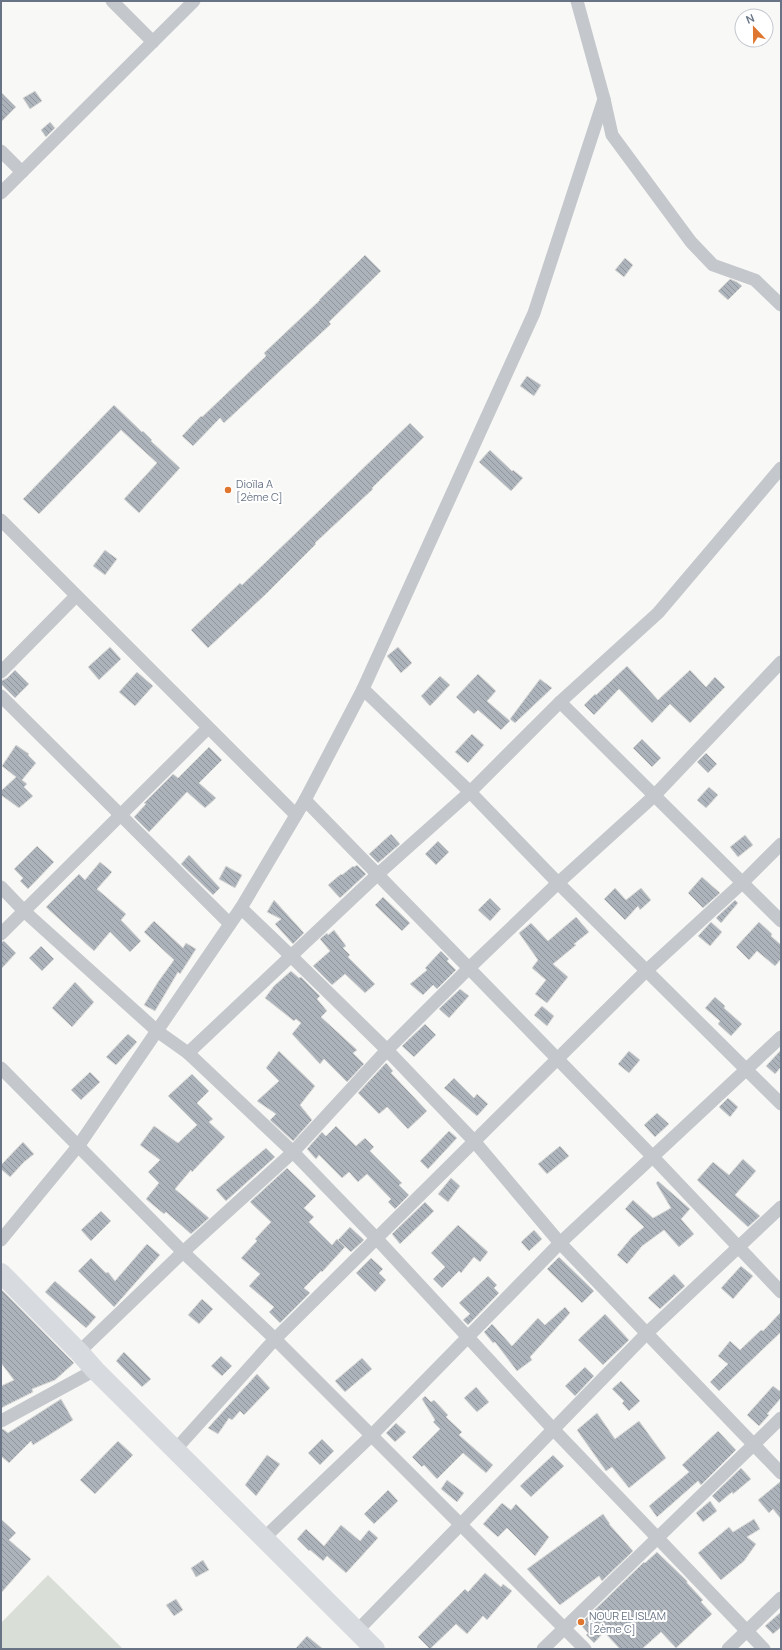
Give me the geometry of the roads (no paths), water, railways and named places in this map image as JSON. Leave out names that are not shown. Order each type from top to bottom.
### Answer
[{"type":"main road","points":[[1,1273],[80,1352],[95,1370],[376,1649]]},
{"type":"street","points":[[112,1],[153,42]]},
{"type":"street","points":[[1,193],[194,1]]},
{"type":"street","points":[[577,1],[604,99],[612,135],[691,242],[713,266],[755,280],[781,305]]},
{"type":"street","points":[[1,1240],[79,1146],[241,908],[305,800],[363,689],[534,313],[604,99]]},
{"type":"street","points":[[1,151],[22,172]]},
{"type":"street","points":[[188,1053],[378,874],[470,792],[560,702],[658,613],[781,468]]},
{"type":"street","points":[[1,520],[208,728],[296,814]]},
{"type":"street","points":[[1,672],[76,596]]},
{"type":"street","points":[[80,1352],[183,1252],[293,1152],[387,1050],[468,969],[654,796],[781,662]]},
{"type":"street","points":[[363,689],[470,792],[558,884],[781,1104]]},
{"type":"street","points":[[1,696],[230,924]]},
{"type":"street","points":[[560,702],[781,921]]},
{"type":"street","points":[[1,934],[208,728]]},
{"type":"street","points":[[305,800],[468,969],[653,1157],[737,1248],[781,1292]]},
{"type":"street","points":[[175,1450],[275,1339],[376,1238],[646,971],[742,883],[781,844]]},
{"type":"street","points":[[1,887],[24,911],[157,1030],[188,1053],[293,1152],[376,1238],[467,1338],[553,1429],[764,1649]]},
{"type":"street","points":[[241,908],[387,1050],[474,1141],[560,1243],[781,1473]]},
{"type":"street","points":[[264,1538],[370,1436],[560,1243],[781,1037]]},
{"type":"street","points":[[1,1068],[183,1252],[275,1339],[370,1436],[585,1649]]},
{"type":"street","points":[[357,1631],[647,1333],[781,1207]]},
{"type":"street","points":[[1,1421],[95,1370]]},
{"type":"street","points":[[543,1649],[781,1418]]},
{"type":"street","points":[[728,1649],[781,1598]]},
{"type":"place","name":"Dioïla A [2ème C]","points":[[228,490]]},
{"type":"place","name":"NOUR EL ISLAM [2ème C]","points":[[581,1622]]}]
